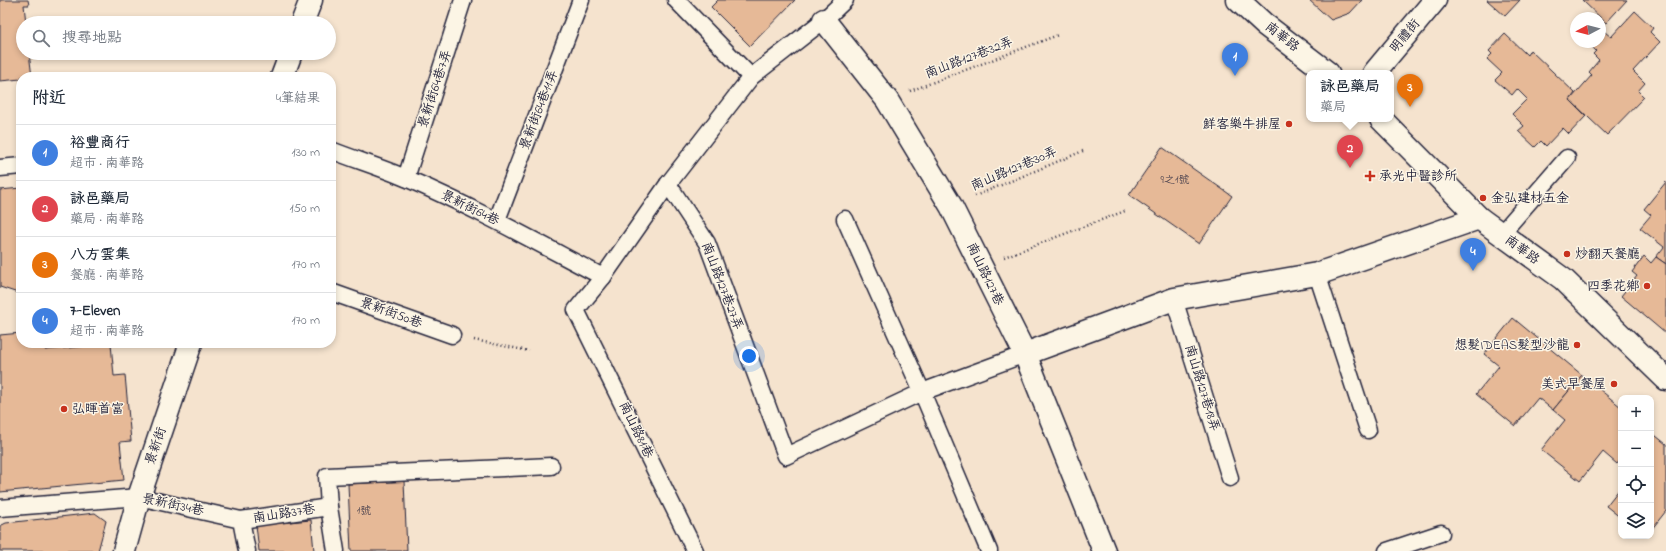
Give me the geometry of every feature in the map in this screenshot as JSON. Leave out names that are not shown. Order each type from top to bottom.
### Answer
[{"type":"street","points":[[305,16],[311,0]]},
{"type":"street","name":"南華路","points":[[1238,0],[1264,24],[1324,70]]},
{"type":"street","name":"明禮街","points":[[1377,70],[1435,0]]},
{"type":"street","name":"南山路127巷","points":[[824,20],[887,100],[951,206],[1025,354],[1101,550]]},
{"type":"street","points":[[284,72],[288,60]]},
{"type":"street","name":"南華路","points":[[1384,122],[1479,218],[1563,279],[1666,379]]},
{"type":"street","points":[[1025,354],[1174,299],[1317,274],[1479,218]]},
{"type":"street","name":"景新街","points":[[124,551],[139,497],[190,348]]},
{"type":"lane","name":"景新街64巷7弄","points":[[406,178],[463,0]]},
{"type":"lane","name":"景新街64巷11弄","points":[[497,220],[581,0]]},
{"type":"lane","points":[[676,0],[751,76]]},
{"type":"lane","points":[[603,277],[668,184],[751,76],[824,20],[845,0]]},
{"type":"lane","name":"景新街64巷","points":[[336,152],[406,178],[497,220],[603,277]]},
{"type":"lane","points":[[1501,234],[1567,158]]},
{"type":"lane","points":[[0,168],[16,166]]},
{"type":"lane","name":"南山路127巷27弄","points":[[668,184],[707,243],[786,456],[922,392],[1025,354]]},
{"type":"lane","points":[[845,219],[922,392],[984,550]]},
{"type":"lane","points":[[1317,274],[1368,430]]},
{"type":"lane","name":"南山路81巷","points":[[603,277],[576,310],[695,551]]},
{"type":"lane","name":"景新街50巷","points":[[336,294],[452,335]]},
{"type":"lane","name":"南山路127巷18弄","points":[[1174,299],[1230,478]]},
{"type":"lane","points":[[329,506],[327,476],[551,466]]},
{"type":"lane","name":"景新街34巷","points":[[0,508],[139,497],[242,520]]},
{"type":"lane","name":"南山路37巷","points":[[242,520],[329,506],[336,551]]},
{"type":"lane","points":[[242,520],[247,551]]},
{"type":"lane","points":[[1387,551],[1442,533]]},
{"type":"path","name":"南山路127巷32弄","points":[[887,100],[1058,35]]},
{"type":"path","name":"南山路127巷30弄","points":[[951,206],[1083,151]]},
{"type":"path","points":[[981,266],[1125,211]]},
{"type":"path","points":[[452,335],[529,351]]},
{"type":"building","points":[[0,0],[28,0],[29,5],[24,5],[25,16],[16,16],[16,60],[30,60],[31,72],[16,72],[16,79],[0,81]]},
{"type":"building","points":[[718,0],[795,0],[750,46],[711,7]]},
{"type":"building","points":[[1309,0],[1362,0],[1350,13],[1331,20]]},
{"type":"building","points":[[1487,0],[1520,0],[1505,16]]},
{"type":"building","points":[[1582,0],[1627,0],[1606,23],[1606,12],[1595,12]]},
{"type":"building","points":[[1635,11],[1653,28],[1650,32],[1660,42],[1633,71],[1645,83],[1638,91],[1644,97],[1607,135],[1570,100],[1592,75],[1589,72],[1599,60],[1593,54],[1596,51],[1593,48],[1606,48],[1606,33],[1611,37]]},
{"type":"building","points":[[1505,34],[1527,55],[1530,50],[1575,93],[1570,100],[1586,116],[1569,134],[1563,128],[1546,146],[1541,141],[1535,147],[1518,131],[1524,126],[1512,114],[1527,99],[1517,89],[1512,95],[1495,80],[1502,73],[1487,59],[1492,54],[1489,51]]},
{"type":"building","points":[[1162,147],[1232,196],[1199,244],[1129,195]]},
{"type":"building","name":"四季花鄉","points":[[1666,182],[1666,264],[1656,257],[1664,247],[1640,228],[1651,215],[1644,209]]},
{"type":"building","points":[[16,188],[16,292],[0,287],[0,190]]},
{"type":"building","name":"四季花鄉","points":[[1644,256],[1651,263],[1656,257],[1666,264],[1666,334],[1621,296],[1637,276],[1632,272]]},
{"type":"building","points":[[1513,318],[1582,375],[1553,410],[1538,398],[1515,426],[1476,394],[1499,366],[1484,354]]},
{"type":"building","name":"弘暉首富","points":[[16,333],[16,348],[45,348],[45,350],[67,348],[111,348],[114,376],[125,375],[131,441],[120,442],[124,480],[0,492],[0,335]]},
{"type":"building","points":[[1582,375],[1618,405],[1617,464],[1603,452],[1580,481],[1541,450],[1565,420],[1553,410]]},
{"type":"building","points":[[1654,434],[1666,444],[1666,511],[1654,526]]},
{"type":"building","points":[[404,481],[407,551],[351,551],[348,484]]},
{"type":"building","points":[[1618,491],[1618,516],[1606,506]]},
{"type":"building","points":[[95,513],[106,521],[98,551],[0,551],[0,526],[6,523]]},
{"type":"building","points":[[311,520],[314,551],[259,551],[256,525]]},
{"type":"place","name":"裕豐商行","points":[[1235,76]]},
{"type":"place","name":"八方雲集","points":[[1410,107]]},
{"type":"place","name":"鮮客樂牛排屋","points":[[1289,124]]},
{"type":"place","name":"詠邑藥局","points":[[1350,168]]},
{"type":"place","name":"承光中醫診所","points":[[1370,176]]},
{"type":"place","name":"金弘建材五金","points":[[1483,198]]},
{"type":"place","name":"炒翻天餐廳","points":[[1567,254]]},
{"type":"place","name":"7-Eleven","points":[[1473,271]]},
{"type":"place","name":"四季花鄉","points":[[1647,286]]},
{"type":"place","name":"想髮IDEAS髮型沙龍","points":[[1577,345]]},
{"type":"place","name":"美式早餐屋","points":[[1614,384]]},
{"type":"place","name":"弘暉首富","points":[[64,409]]}]
